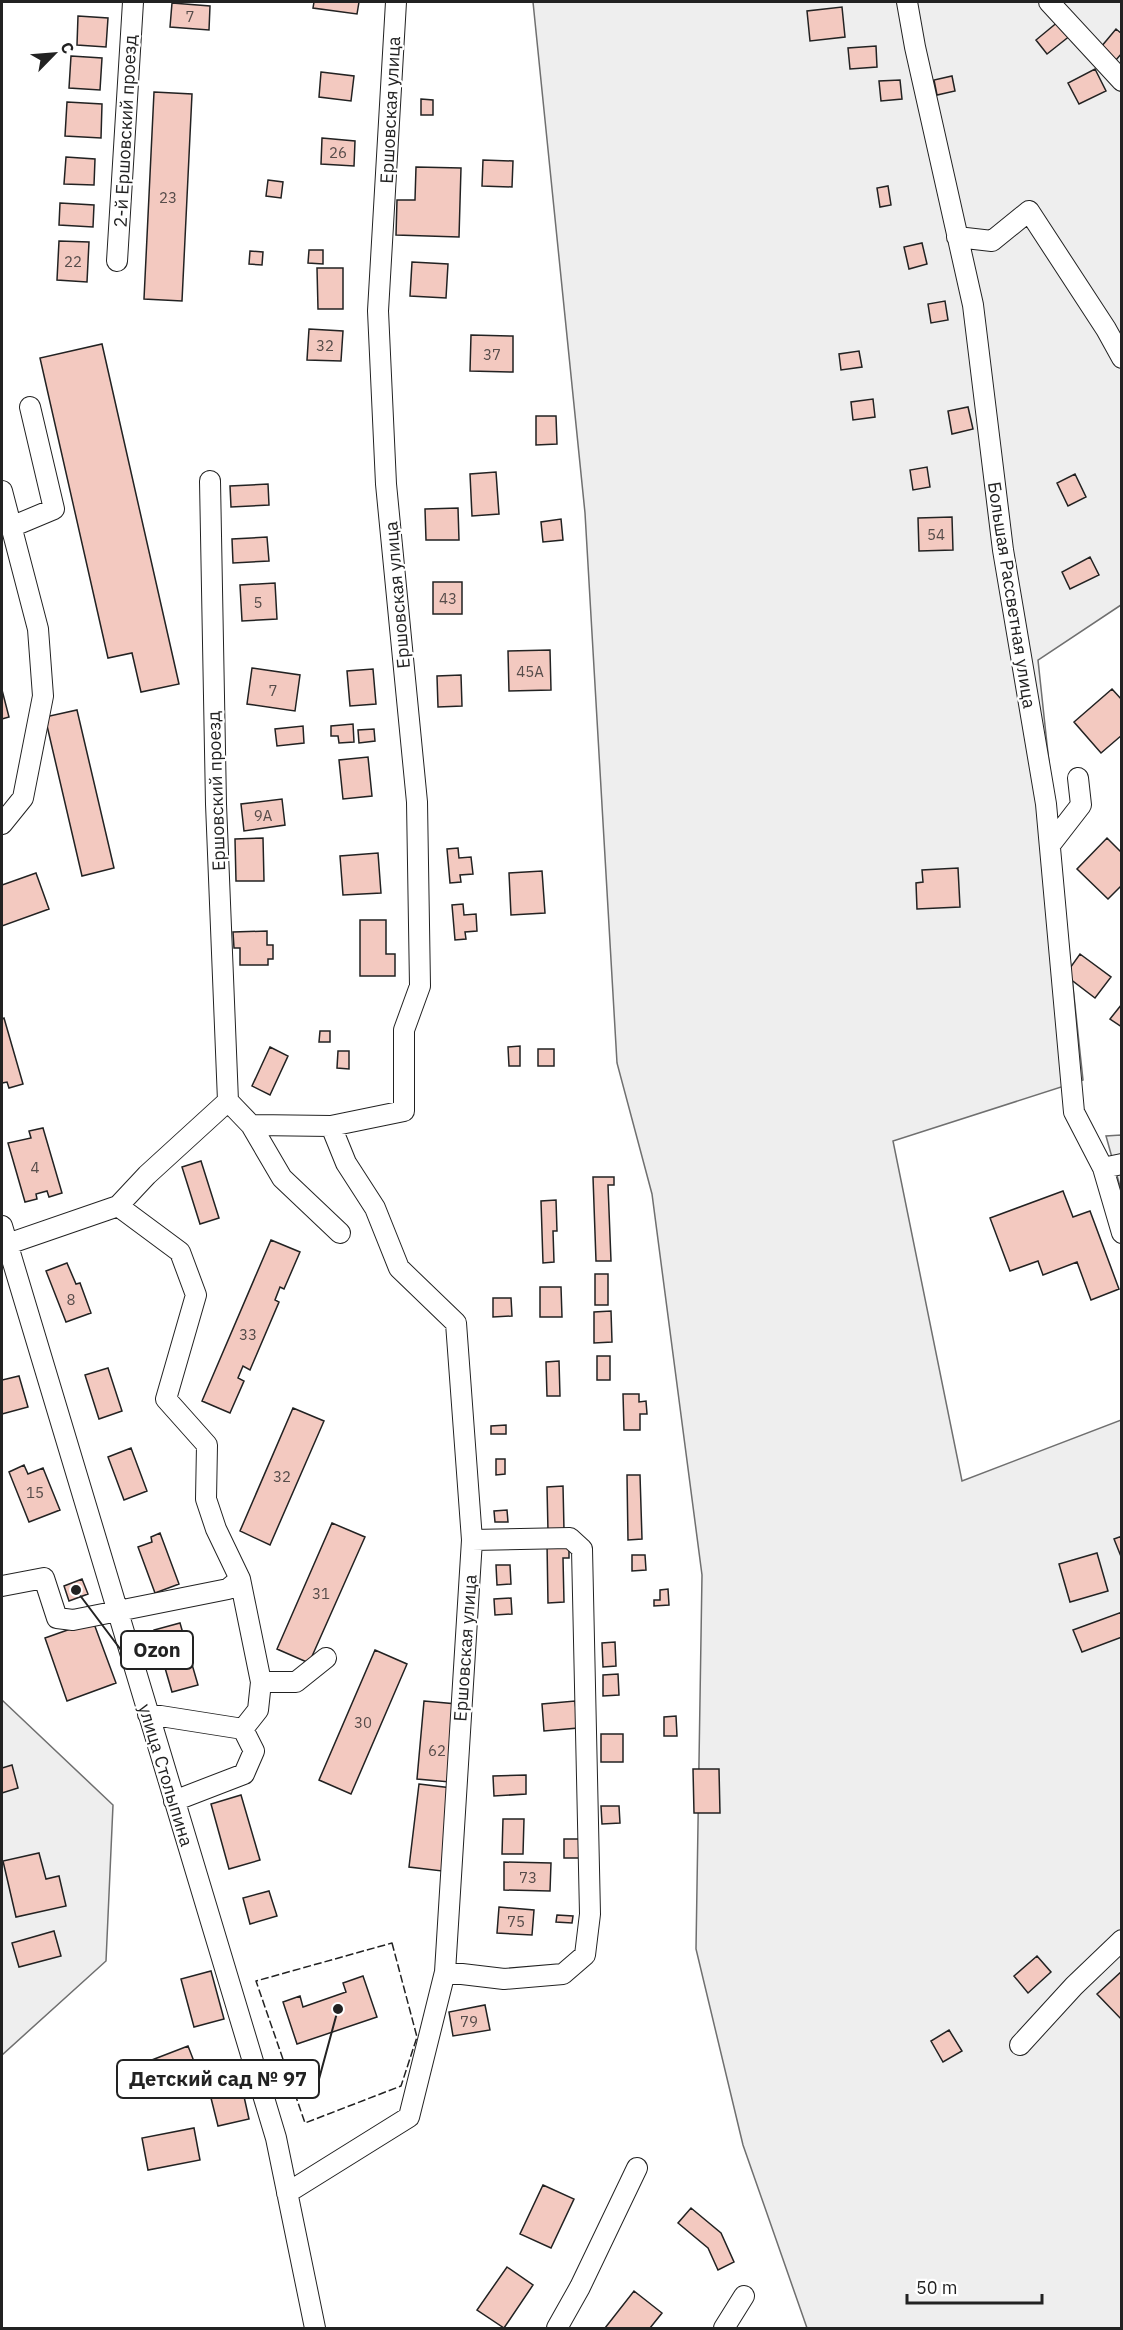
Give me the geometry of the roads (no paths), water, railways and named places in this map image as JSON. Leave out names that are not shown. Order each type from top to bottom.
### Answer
[{"type":"street","name":"2-й Ершовский проезд","points":[[117,261],[133,2]]},
{"type":"street","name":"Ершовская улица","points":[[287,2193],[409,2117],[445,1972],[472,1540],[456,1323],[399,1268],[375,1208],[346,1163],[331,1126],[404,1111],[404,1030],[420,986],[417,802],[386,484],[378,311],[396,2]]},
{"type":"street","name":"Большая Рассветная улица","points":[[907,2],[915,48],[973,305],[1003,550],[1046,804],[1074,1112],[1112,1166],[1122,1233]]},
{"type":"street","points":[[1049,2],[1122,81]]},
{"type":"street","points":[[957,237],[993,241],[1029,211],[1122,357]]},
{"type":"street","points":[[11,527],[54,509],[30,407]]},
{"type":"street","name":"Ершовский проезд","points":[[210,481],[216,804],[228,1101]]},
{"type":"street","points":[[2,491],[38,629],[43,696],[23,798],[2,824]]},
{"type":"street","points":[[1050,845],[1081,805],[1078,778]]},
{"type":"street","points":[[3,1239],[118,1206],[147,1175],[228,1101],[251,1125],[282,1178],[340,1233]]},
{"type":"street","points":[[251,1125],[331,1126]]},
{"type":"street","points":[[118,1206],[180,1252],[196,1295],[166,1399],[207,1445],[206,1499],[216,1529],[240,1579],[261,1682],[258,1710],[243,1729]]},
{"type":"street","name":"улица Столыпина","points":[[3,1239],[276,2138],[315,2328]]},
{"type":"street","points":[[445,1972],[504,1979],[563,1974],[585,1955],[590,1914],[582,1549],[570,1538],[472,1540]]},
{"type":"street","points":[[2,1586],[44,1578],[57,1618],[73,1620],[228,1589],[240,1579]]},
{"type":"street","points":[[261,1682],[296,1682],[326,1658]]},
{"type":"street","points":[[148,1714],[243,1729]]},
{"type":"street","points":[[174,1801],[244,1774],[254,1751],[243,1729]]},
{"type":"street","points":[[1020,2044],[1074,1986],[1122,1940]]},
{"type":"street","points":[[557,2328],[580,2287],[637,2168]]},
{"type":"street","points":[[724,2328],[744,2296]]},
{"type":"place","name":"Ozon","points":[[76,1590]]},
{"type":"place","name":"Детский сад № 97","points":[[338,2009]]}]
